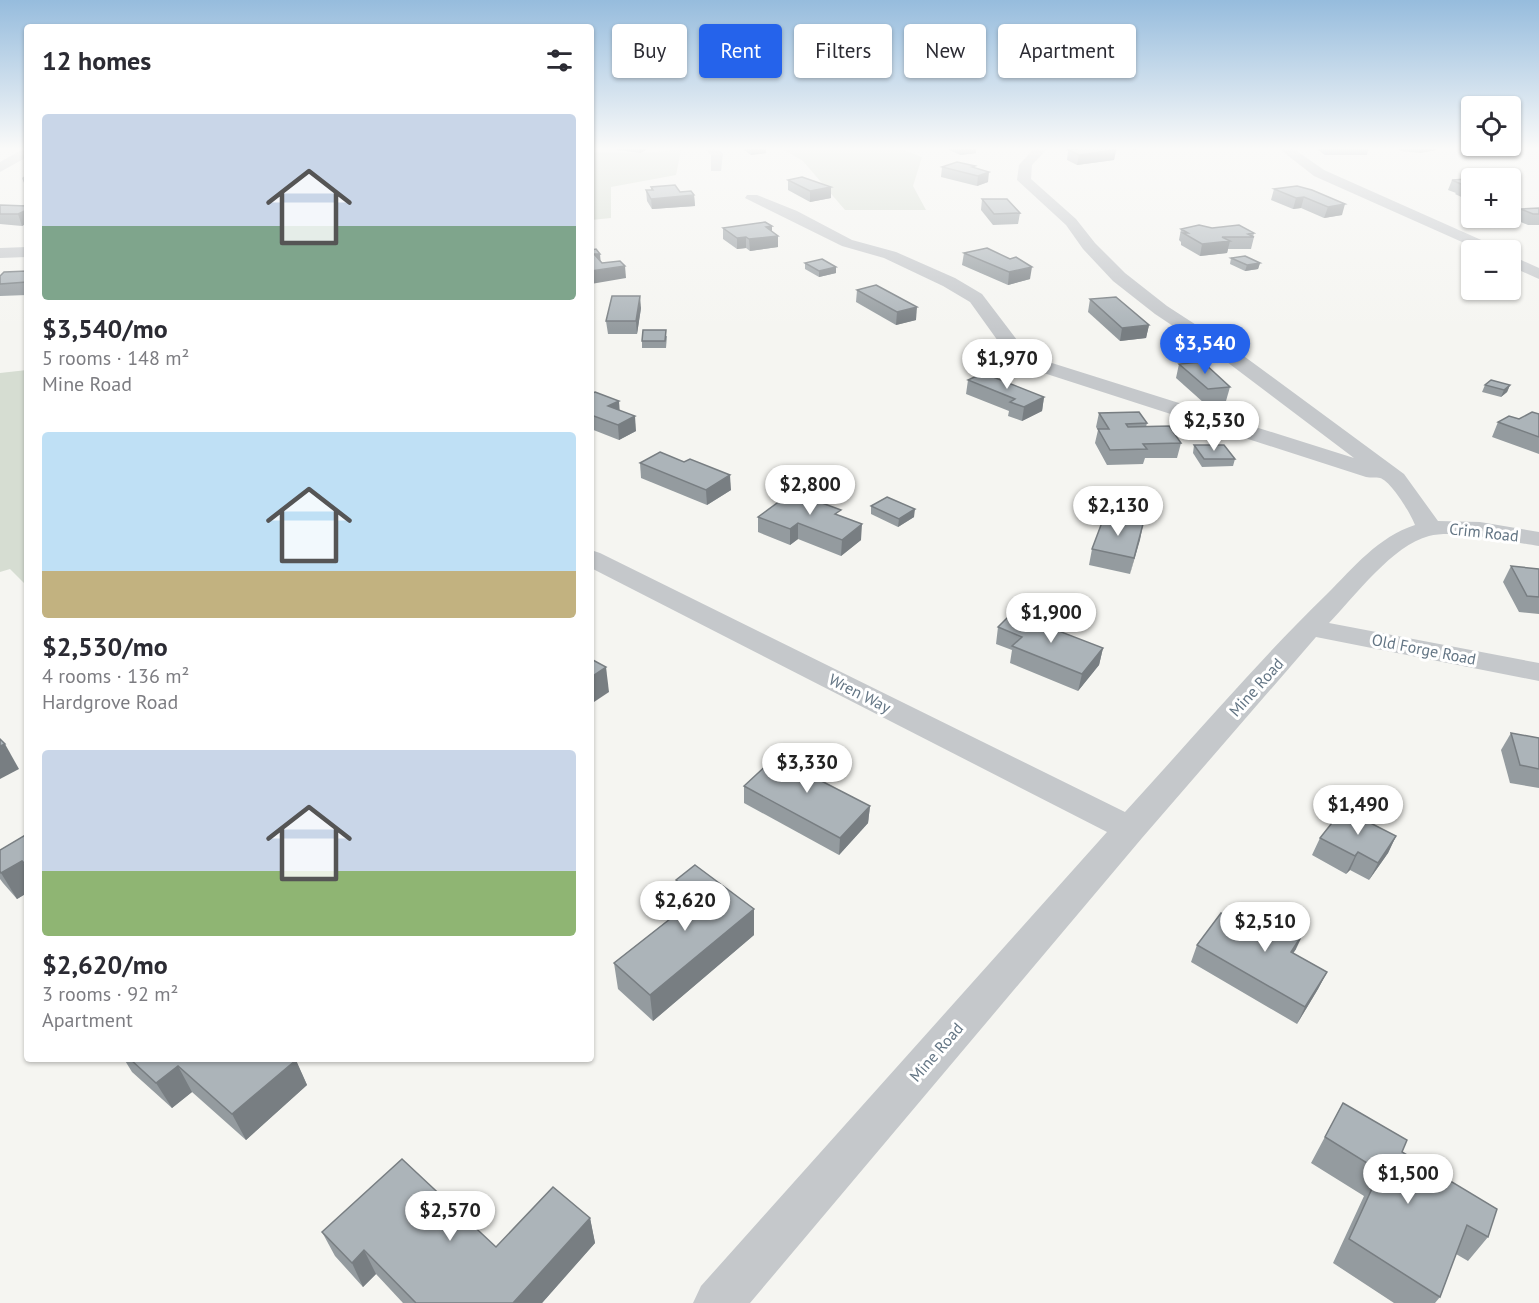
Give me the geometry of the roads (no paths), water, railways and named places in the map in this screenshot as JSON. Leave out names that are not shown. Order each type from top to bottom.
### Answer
[{"type":"street","points":[[777,208],[847,243],[890,255],[949,282],[976,298],[1010,344],[1029,362],[1396,479]]},
{"type":"street","points":[[1055,208],[1071,222],[1089,246],[1119,277],[1161,310],[1234,358],[1396,479],[1423,514],[1429,528]]},
{"type":"street","points":[[1400,208],[1470,240]]},
{"type":"street","points":[[0,253],[24,252]]},
{"type":"street","points":[[1521,265],[1539,274]]},
{"type":"street","name":"Crim Road","points":[[1429,528],[1480,529],[1539,539]]},
{"type":"street","name":"Mine Road","points":[[718,1303],[1130,829],[1309,627],[1386,550],[1408,535],[1429,528]]},
{"type":"street","name":"Wren Way","points":[[594,560],[1130,829]]},
{"type":"street","name":"Old Forge Road","points":[[1309,627],[1539,672]]}]
